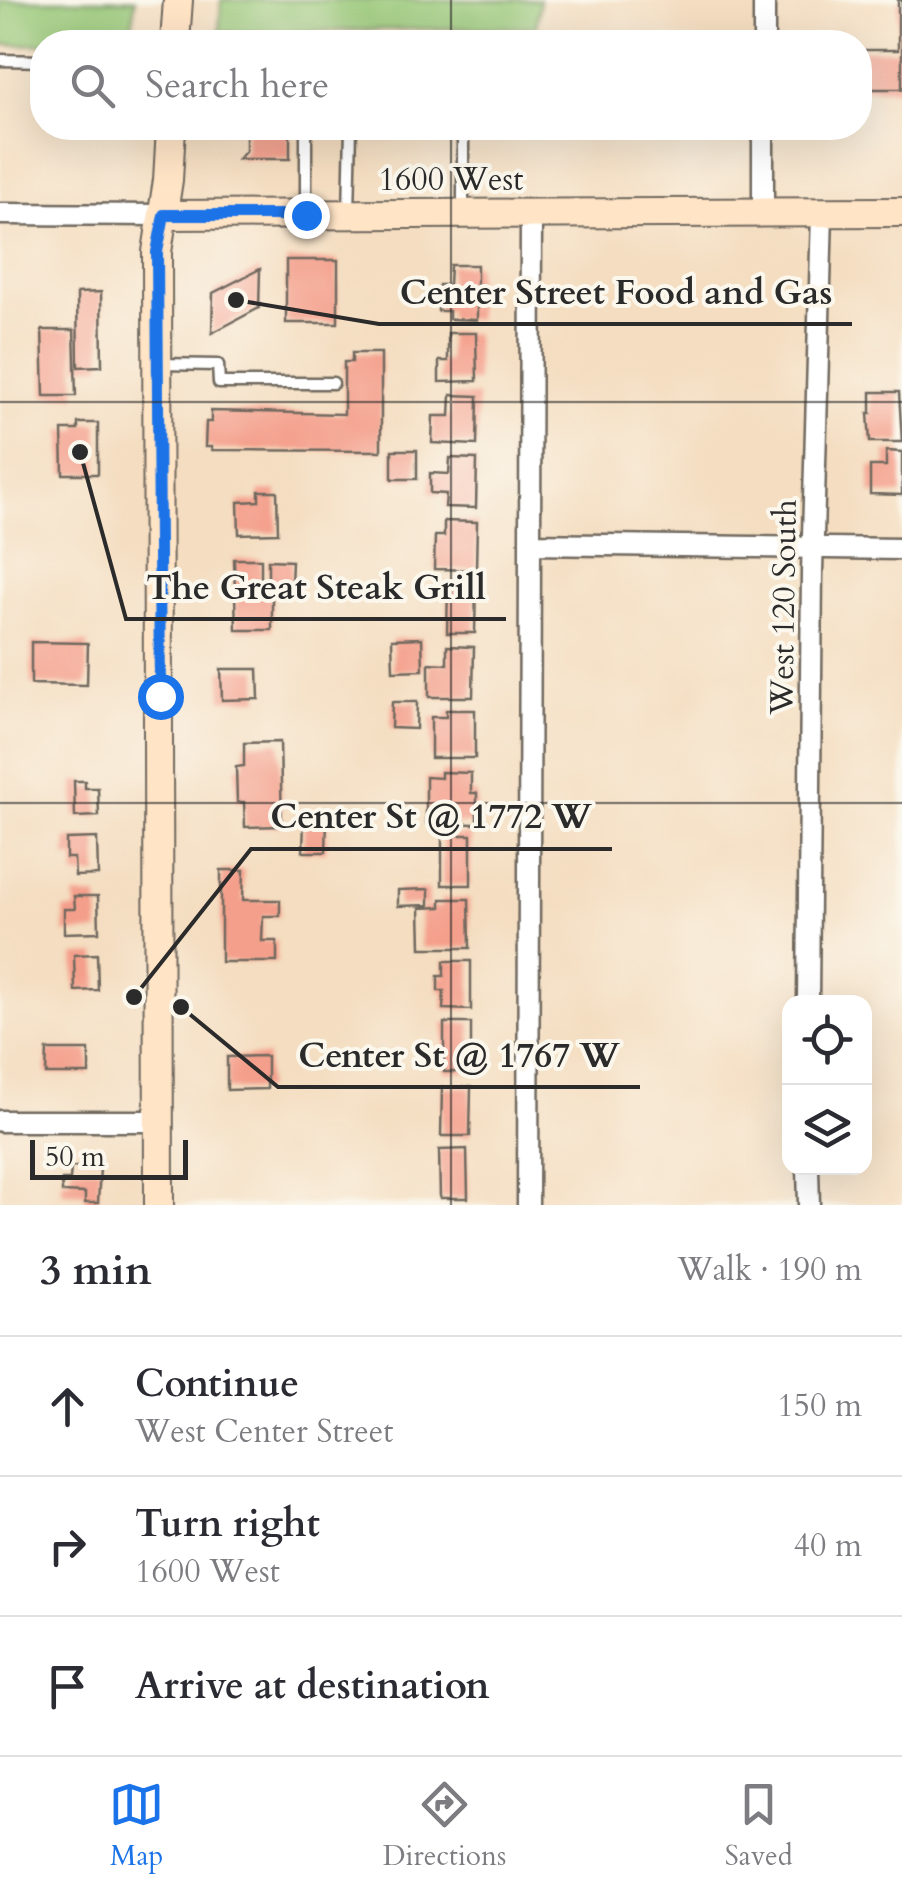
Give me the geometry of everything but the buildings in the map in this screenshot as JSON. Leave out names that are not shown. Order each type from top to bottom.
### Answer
[{"type":"main road","points":[[176,30],[177,1]]},
{"type":"main road","points":[[159,1205],[157,252],[170,140]]},
{"type":"main road","name":"1600 West","points":[[164,215],[902,212]]},
{"type":"street","points":[[764,0],[764,30]]},
{"type":"street","points":[[763,213],[764,140]]},
{"type":"street","name":"West 120 South","points":[[808,995],[813,548],[822,213]]},
{"type":"street","name":"1600 West","points":[[0,214],[164,215]]},
{"type":"street","points":[[528,1205],[530,215]]},
{"type":"street","points":[[530,544],[902,549]]},
{"type":"street","points":[[0,1120],[160,1121]]},
{"type":"street","points":[[808,1175],[809,1205]]},
{"type":"lane","points":[[0,60],[30,60]]},
{"type":"lane","points":[[306,140],[306,215]]},
{"type":"lane","points":[[349,214],[351,140]]},
{"type":"lane","points":[[462,214],[464,140]]},
{"type":"lane","points":[[158,364],[218,365],[219,384],[333,383]]},
{"type":"green space","points":[[0,0],[135,0],[132,30],[30,30],[30,44],[0,45]]},
{"type":"green space","points":[[221,0],[540,0],[536,27],[219,30]]},
{"type":"place","name":"Center Street Food and Gas","points":[[236,300]]},
{"type":"place","name":"The Great Steak Grill","points":[[80,452]]},
{"type":"place","name":"Center St @ 1772 W","points":[[134,997]]},
{"type":"place","name":"Center St @ 1767 W","points":[[181,1007]]},
{"type":"route","points":[[160,696],[157,252],[164,215],[306,215]]}]
